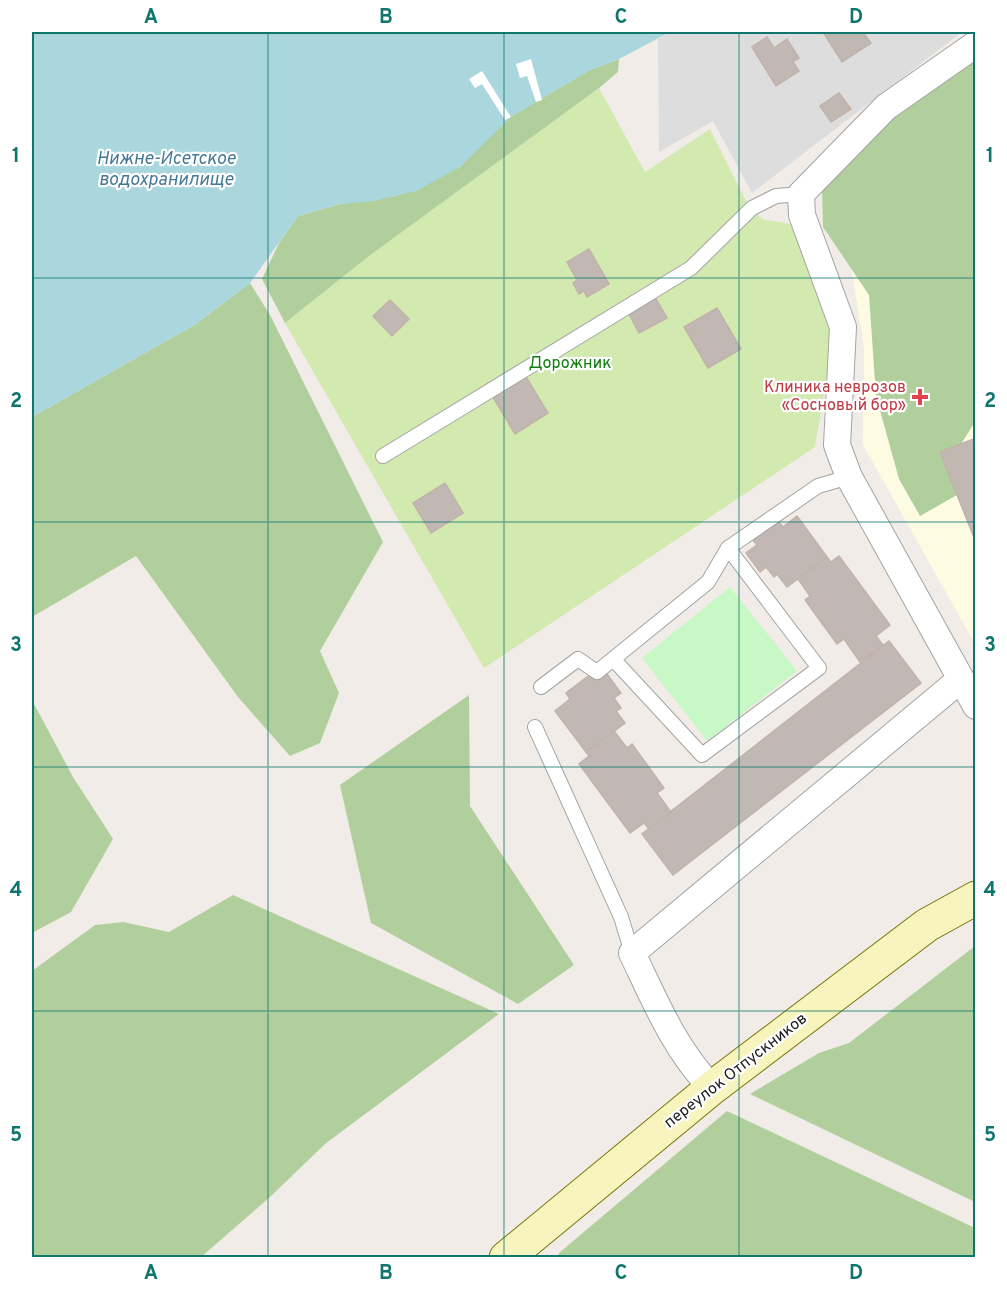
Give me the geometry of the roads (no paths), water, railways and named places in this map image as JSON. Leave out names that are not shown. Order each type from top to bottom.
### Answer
[{"type":"street","points":[[975,44],[886,107],[801,194],[802,215],[843,327],[837,445],[849,477],[975,706]]},
{"type":"street","points":[[712,1089],[689,1064],[676,1044],[632,953],[961,679]]},
{"type":"street","name":"переулок Отпускников","points":[[506,1257],[712,1089],[927,925],[975,898]]},
{"type":"lane","points":[[383,456],[692,268],[752,208],[776,196],[801,194]]},
{"type":"lane","points":[[541,687],[578,659],[597,672],[708,582],[728,548],[818,486],[849,477]]},
{"type":"lane","points":[[614,660],[702,755],[819,668],[728,548]]},
{"type":"lane","points":[[535,727],[621,917],[632,953]]},
{"type":"water","name":"Нижне-Исетское водохранилище","points":[[32,32],[670,32],[619,59],[590,70],[511,117],[460,167],[416,191],[374,201],[340,204],[298,216],[250,283],[196,324],[32,417]]},
{"type":"place","name":"Клиника неврозов «Сосновый бор»","points":[[920,397]]},
{"type":"park label","name":"Дорожник","points":[[570,364]]}]
